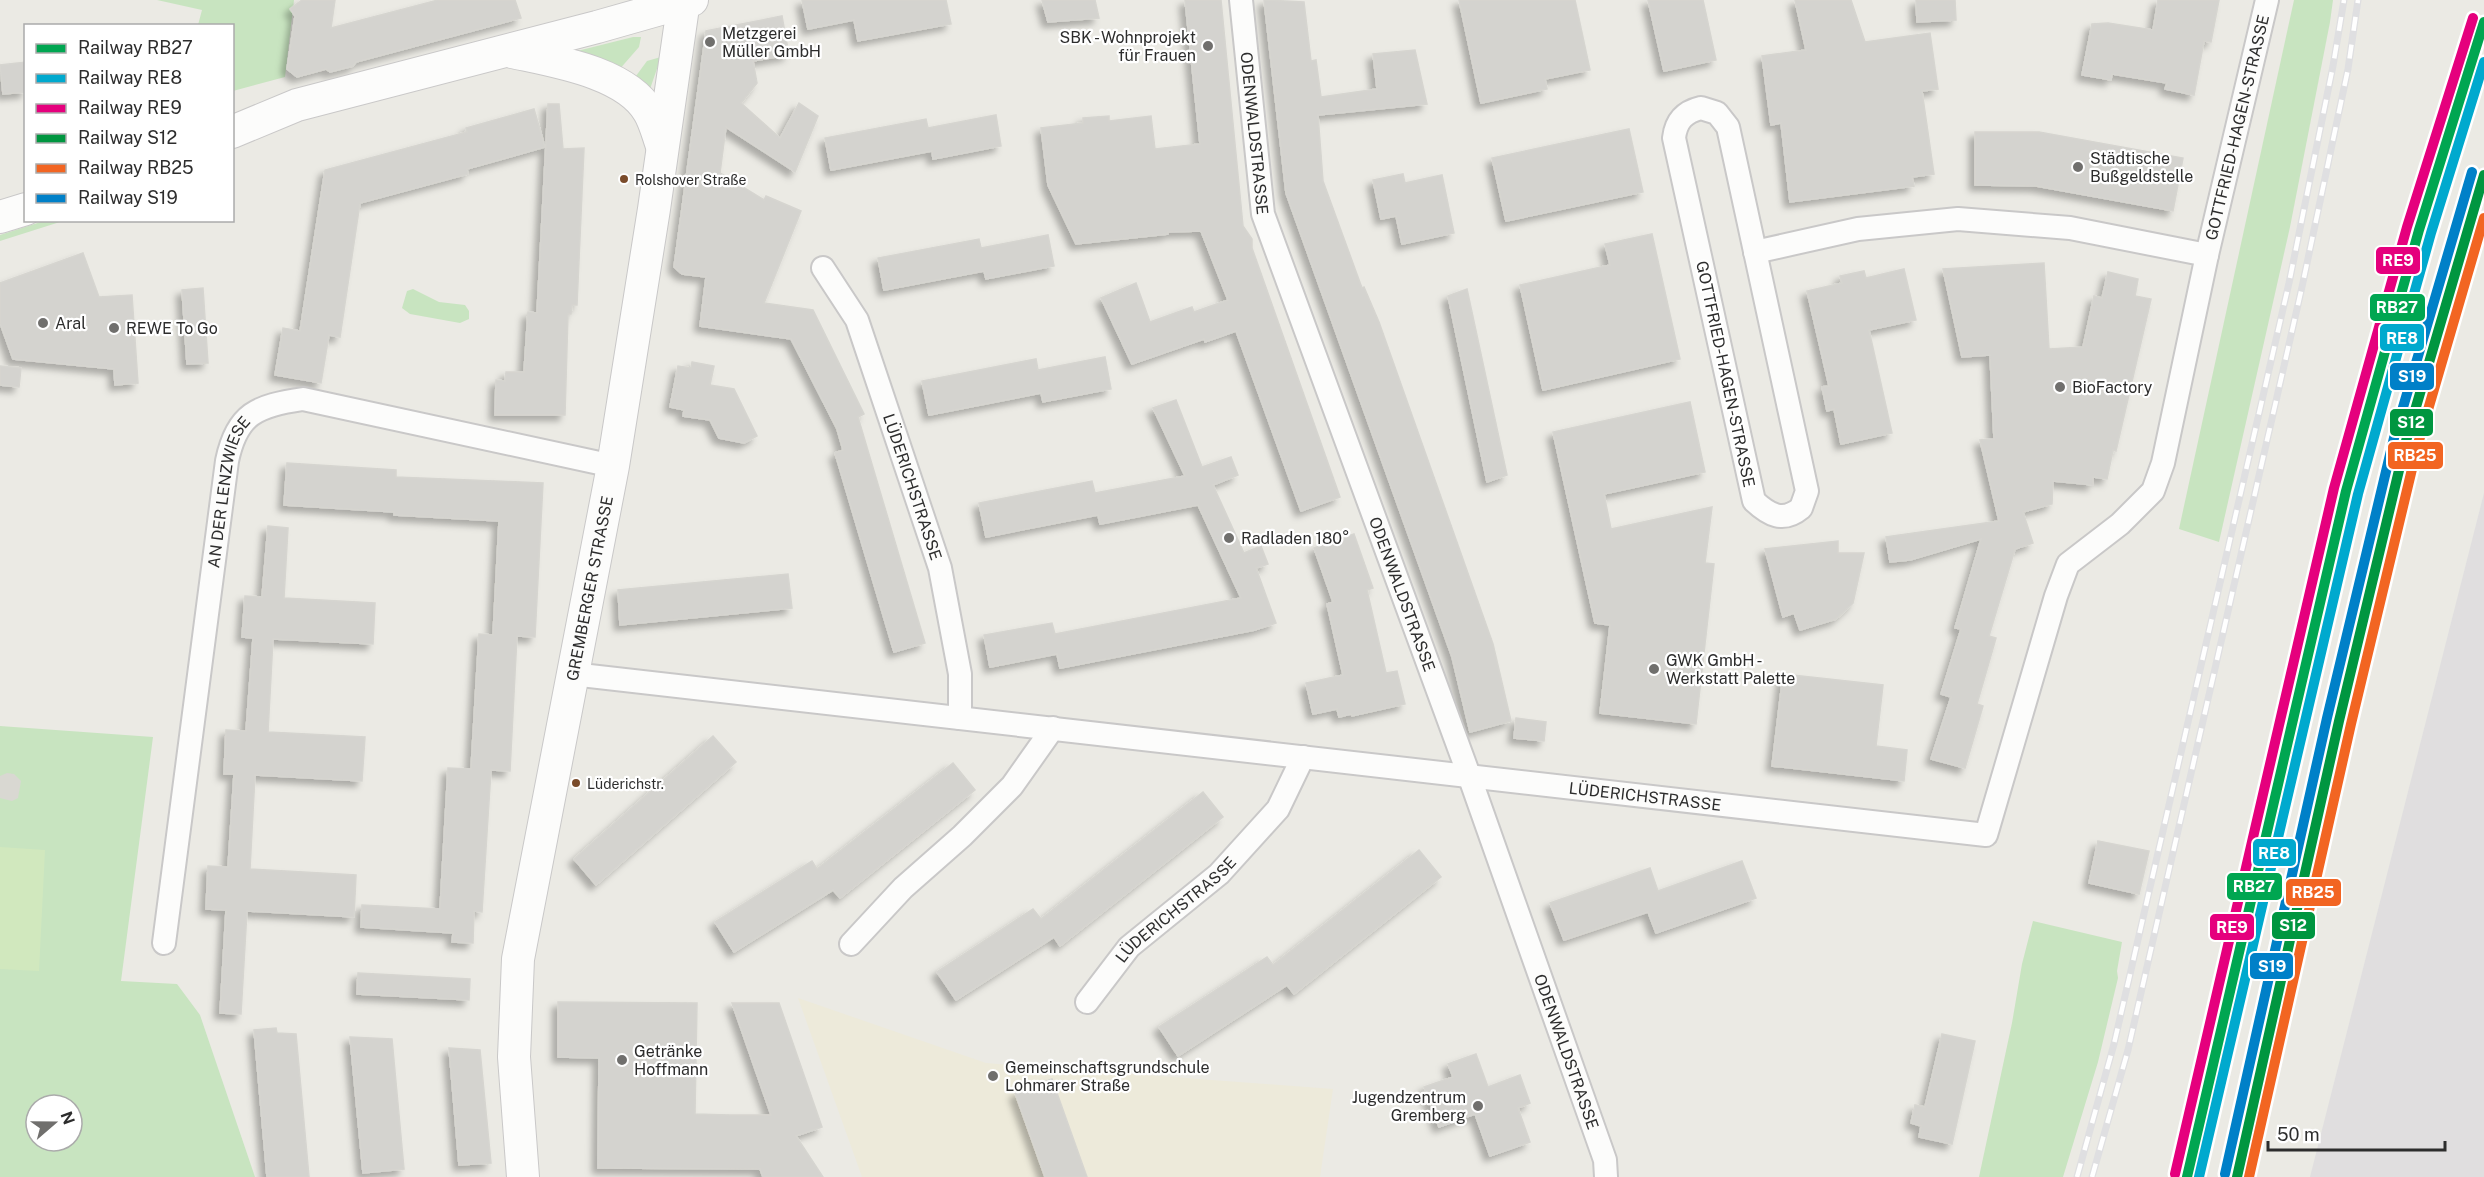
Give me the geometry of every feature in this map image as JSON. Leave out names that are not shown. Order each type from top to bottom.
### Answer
[{"type":"street","name":"ODENWALDSTRASSE","points":[[1241,0],[1263,214],[1470,778],[1605,1160],[1606,1177]]},
{"type":"street","name":"GOTTFRIED-HAGEN-STRASSE","points":[[1986,835],[2056,596],[2068,564],[2120,524],[2153,491],[2163,463],[2207,255],[2267,0]]},
{"type":"street","points":[[234,131],[297,105],[686,1]]},
{"type":"street","name":"GREMBERGER STRASSE","points":[[523,1177],[513,1057],[518,959],[613,466],[686,1]]},
{"type":"street","points":[[505,51],[597,73],[621,86],[650,112],[662,148]]},
{"type":"street","name":"GOTTFRIED-HAGEN-STRASSE","points":[[1701,108],[1717,113],[1728,127],[1755,252],[1807,491],[1801,508],[1786,517],[1769,514],[1754,501],[1674,138],[1679,121],[1692,110],[1701,108]]},
{"type":"street","points":[[0,217],[24,210]]},
{"type":"street","name":"GOTTFRIED-HAGEN-STRASSE","points":[[1755,252],[1858,229],[1958,219],[2070,228],[2207,255]]},
{"type":"street","name":"LÜDERICHSTRASSE","points":[[823,268],[857,320],[940,568],[960,674],[960,718]]},
{"type":"street","name":"AN DER LENZWIESE","points":[[164,943],[227,461],[232,439],[244,421],[269,404],[303,399],[613,466]]},
{"type":"street","name":"LÜDERICHSTRASSE","points":[[572,674],[1986,835]]},
{"type":"street","points":[[851,945],[903,888],[962,836],[1012,786],[1053,728]]},
{"type":"street","name":"LÜDERICHSTRASSE","points":[[1088,1002],[1129,947],[1219,874],[1278,809],[1303,757]]},
{"type":"shaded area","points":[[2484,493],[2484,1177],[2310,1177]]},
{"type":"shaded area","points":[[7,773],[14,774],[21,781],[18,798],[12,801],[0,798],[0,776]]},
{"type":"shaded area","name":"Gemeinschaftsgrundschule Lohmarer Straße","points":[[798,998],[986,1063],[1333,1089],[1320,1177],[862,1177]]},
{"type":"green space","points":[[157,0],[294,0],[285,77],[234,91],[234,24],[198,24],[202,10]]},
{"type":"green space","points":[[2294,0],[2333,0],[2290,227],[2219,542],[2179,529]]},
{"type":"green space","points":[[641,37],[639,47],[618,71],[569,53]]},
{"type":"green space","points":[[661,57],[650,89],[633,80],[647,61]]},
{"type":"green space","points":[[41,222],[60,222],[0,241],[0,235]]},
{"type":"green space","points":[[413,289],[439,302],[465,305],[469,311],[469,319],[460,323],[410,314],[402,308],[407,291]]},
{"type":"green space","points":[[0,726],[153,737],[121,981],[177,984],[200,1015],[255,1177],[0,1177]]},
{"type":"green space","points":[[0,847],[45,850],[39,971],[0,969]]},
{"type":"green space","points":[[2033,921],[2122,942],[2118,978],[2098,1062],[2063,1177],[1979,1177],[2012,1023],[2022,964]]},
{"type":"building","points":[[302,0],[335,0],[331,28],[438,0],[515,0],[521,18],[356,62],[353,66],[330,72],[326,69],[297,77],[287,69],[295,16],[290,9]]},
{"type":"building","points":[[802,0],[946,0],[951,24],[858,41],[854,20],[808,29]]},
{"type":"building","points":[[1042,0],[1095,0],[1099,18],[1048,22]]},
{"type":"building","points":[[1185,0],[1221,0],[1243,226],[1252,239],[1252,248],[1340,497],[1301,511],[1236,331],[1205,342],[1204,339],[1132,364],[1101,298],[1136,283],[1150,322],[1192,307],[1194,312],[1228,300],[1201,231],[1168,232],[1168,234],[1076,244],[1048,185],[1041,128],[1083,123],[1083,118],[1109,116],[1109,121],[1151,116],[1155,149],[1200,144]]},
{"type":"building","points":[[1264,0],[1304,2],[1311,61],[1316,60],[1321,97],[1377,89],[1373,54],[1415,50],[1427,104],[1318,115],[1323,181],[1362,288],[1364,287],[1379,322],[1493,644],[1511,721],[1470,732],[1452,657],[1286,193]]},
{"type":"building","points":[[1459,0],[1575,0],[1590,70],[1545,79],[1547,89],[1481,103]]},
{"type":"building","points":[[1648,0],[1703,0],[1716,60],[1664,71]]},
{"type":"building","points":[[1795,0],[1851,0],[1865,42],[1930,33],[1938,89],[1922,91],[1934,174],[1912,177],[1914,186],[1790,202],[1781,123],[1771,125],[1762,56],[1806,50]]},
{"type":"building","points":[[1916,0],[1955,0],[1956,20],[1917,22]]},
{"type":"building","points":[[2158,0],[2219,0],[2211,42],[2204,41],[2194,95],[2165,89],[2167,83],[2112,74],[2111,80],[2082,75],[2092,24],[2108,23],[2153,30]]},
{"type":"building","points":[[782,16],[789,55],[753,61],[757,83],[741,103],[780,138],[799,103],[818,116],[795,172],[726,127],[720,173],[764,200],[766,196],[801,211],[764,303],[813,310],[864,414],[858,417],[925,643],[894,652],[835,453],[843,450],[837,429],[791,339],[700,326],[706,277],[682,274],[674,267],[706,31]]},
{"type":"building","points":[[24,62],[24,92],[3,94],[0,65]]},
{"type":"building","points":[[548,104],[559,104],[563,149],[584,148],[577,305],[572,305],[571,314],[568,314],[565,415],[495,415],[496,380],[505,381],[506,372],[524,372],[528,312],[537,313]]},
{"type":"building","points":[[534,109],[545,147],[467,169],[468,174],[360,203],[340,337],[329,335],[321,383],[275,375],[283,328],[300,331],[325,170],[467,132],[466,128]]},
{"type":"building","points":[[996,115],[1001,146],[933,159],[932,151],[831,170],[825,138],[926,119],[928,128]]},
{"type":"building","points":[[1629,129],[1643,192],[1506,221],[1492,158]]},
{"type":"building","name":"Städtische Bußgeldstelle","points":[[1975,132],[2039,132],[2183,158],[2173,211],[2036,186],[1975,185]]},
{"type":"building","points":[[1403,174],[1405,183],[1442,175],[1454,233],[1402,244],[1396,216],[1381,219],[1373,180]]},
{"type":"building","points":[[1652,234],[1680,359],[1543,390],[1520,285],[1610,265],[1605,244]]},
{"type":"building","points":[[1048,235],[1054,266],[986,279],[984,271],[884,290],[878,258],[979,239],[981,248]]},
{"type":"building","points":[[83,253],[99,297],[132,295],[138,383],[115,385],[114,369],[13,359],[0,323],[0,283]]},
{"type":"building","name":"BioFactory","points":[[2044,263],[2049,349],[2083,347],[2094,296],[2102,298],[2108,272],[2138,279],[2135,296],[2151,299],[2116,451],[2113,450],[2107,479],[2093,477],[2093,485],[2053,481],[2052,504],[2023,512],[2033,543],[2015,549],[1989,636],[1996,638],[1977,704],[1983,706],[1965,768],[1931,759],[1951,697],[1941,694],[1961,629],[1955,628],[1981,539],[1910,560],[1890,562],[1886,537],[1999,521],[1980,440],[1994,439],[1990,355],[1962,357],[1943,269]]},
{"type":"building","points":[[1904,269],[1916,320],[1869,330],[1892,433],[1841,444],[1834,409],[1827,411],[1822,387],[1829,386],[1807,291],[1842,283],[1840,276],[1864,271],[1866,278]]},
{"type":"building","points":[[203,288],[208,363],[187,364],[182,290]]},
{"type":"building","points":[[1467,289],[1507,475],[1487,482],[1448,296]]},
{"type":"building","points":[[1105,357],[1111,389],[1043,402],[1041,393],[929,415],[922,381],[1036,359],[1038,370]]},
{"type":"building","points":[[692,362],[714,366],[710,385],[734,389],[757,436],[744,443],[719,438],[710,420],[683,416],[684,410],[670,407],[678,366],[691,368]]},
{"type":"building","points":[[0,366],[21,368],[19,387],[0,385]]},
{"type":"building","points":[[1176,400],[1202,467],[1231,457],[1238,475],[1213,485],[1244,553],[1261,546],[1268,564],[1256,568],[1276,623],[1255,630],[1060,668],[1057,654],[990,667],[984,635],[1052,623],[1055,634],[1241,598],[1198,505],[1100,524],[1098,515],[986,537],[979,503],[1092,481],[1095,493],[1185,476],[1153,408]]},
{"type":"building","points":[[1690,402],[1705,472],[1604,494],[1611,529],[1712,507],[1705,563],[1714,564],[1696,724],[1600,713],[1610,625],[1595,623],[1553,432]]},
{"type":"building","points":[[287,463],[396,470],[396,477],[543,483],[535,637],[517,636],[510,771],[491,770],[482,912],[474,911],[473,943],[452,942],[453,933],[361,927],[362,905],[440,909],[448,768],[471,769],[479,634],[493,635],[499,521],[394,515],[394,512],[284,505]]},
{"type":"building","points":[[268,526],[288,528],[284,598],[375,603],[373,644],[273,639],[268,732],[365,737],[362,781],[255,775],[250,869],[356,875],[354,917],[247,911],[241,1014],[220,1013],[226,910],[206,909],[208,866],[228,867],[234,774],[224,774],[226,730],[246,731],[253,638],[242,637],[245,596],[262,597]]},
{"type":"building","points":[[1354,534],[1373,588],[1367,590],[1386,673],[1397,671],[1405,704],[1352,716],[1351,714],[1339,717],[1337,709],[1313,714],[1306,683],[1343,675],[1327,604],[1333,602],[1314,548]]},
{"type":"building","points":[[1838,541],[1838,553],[1864,553],[1853,603],[1836,619],[1800,630],[1794,613],[1783,617],[1765,549]]},
{"type":"building","points":[[788,574],[792,608],[620,625],[618,590]]},
{"type":"building","points":[[1783,674],[1883,685],[1876,746],[1907,750],[1904,781],[1772,766]]},
{"type":"building","points":[[1516,718],[1546,722],[1544,741],[1514,738]]},
{"type":"building","points":[[713,736],[736,762],[596,885],[574,859]]},
{"type":"building","points":[[953,763],[975,790],[840,898],[833,890],[734,952],[715,922],[812,861],[817,869]]},
{"type":"building","points":[[1203,792],[1223,817],[1060,946],[1054,937],[956,1000],[937,972],[1033,909],[1041,919]]},
{"type":"building","points":[[2098,841],[2149,851],[2139,894],[2089,883]]},
{"type":"building","points":[[1419,850],[1441,877],[1294,994],[1287,985],[1178,1056],[1159,1027],[1267,957],[1273,965]]},
{"type":"building","points":[[1742,861],[1756,898],[1656,933],[1648,912],[1564,940],[1550,903],[1650,868],[1658,891]]},
{"type":"building","points":[[358,973],[470,979],[469,1000],[357,994]]},
{"type":"building","points":[[558,1002],[697,1003],[695,1114],[730,1115],[771,1115],[732,1003],[779,1003],[822,1127],[796,1136],[823,1177],[763,1177],[760,1169],[598,1168],[599,1058],[558,1057]]},
{"type":"building","points":[[276,1028],[277,1033],[296,1034],[309,1177],[267,1177],[254,1030]]},
{"type":"building","points":[[1942,1034],[1975,1041],[1952,1144],[1919,1137],[1921,1126],[1911,1123],[1915,1105],[1925,1107]]},
{"type":"building","points":[[350,1037],[392,1039],[404,1169],[363,1173]]},
{"type":"building","points":[[449,1048],[480,1050],[491,1163],[459,1165]]},
{"type":"building","name":"Jugendzentrum Gremberg","points":[[1476,1054],[1488,1087],[1520,1075],[1530,1103],[1518,1108],[1530,1142],[1490,1156],[1475,1114],[1439,1127],[1424,1087],[1453,1077],[1448,1064]]},
{"type":"building","points":[[1052,1079],[1087,1177],[1045,1177],[1015,1093]]},
{"type":"railway","points":[[2077,1177],[2114,1044],[2289,283],[2344,0]]},
{"type":"railway","points":[[2092,1177],[2128,1050],[2302,287],[2348,69],[2358,0]]},
{"type":"rail line","name":"RE9","points":[[2175,1174],[2334,488],[2407,227],[2473,18]]},
{"type":"rail line","name":"RB27","points":[[2187,1177],[2346,491],[2419,230],[2484,22]]},
{"type":"rail line","name":"RE8","points":[[2199,1177],[2358,494],[2431,233],[2484,62]]},
{"type":"rail line","name":"S19","points":[[2225,1174],[2327,718],[2394,438],[2472,172]]},
{"type":"rail line","name":"S12","points":[[2237,1177],[2339,721],[2406,441],[2484,175]]},
{"type":"rail line","name":"RB25","points":[[2249,1177],[2351,724],[2418,444],[2484,218]]},
{"type":"place","name":"Metzgerei Müller GmbH","points":[[710,42]]},
{"type":"place","name":"SBK - Wohnprojekt für Frauen","points":[[1208,46]]},
{"type":"place","name":"Städtische Bußgeldstelle","points":[[2078,167]]},
{"type":"place","name":"Rolshover Straße","points":[[624,179]]},
{"type":"place","name":"Aral","points":[[43,323]]},
{"type":"place","name":"REWE To Go","points":[[114,328]]},
{"type":"place","name":"BioFactory","points":[[2060,387]]},
{"type":"place","name":"Radladen 180°","points":[[1229,538]]},
{"type":"place","name":"GWK GmbH - Werkstatt Palette","points":[[1654,669]]},
{"type":"place","name":"Lüderichstr.","points":[[576,783]]},
{"type":"place","name":"Getränke Hoffmann","points":[[622,1060]]},
{"type":"place","name":"Gemeinschaftsgrundschule Lohmarer Straße","points":[[993,1076]]},
{"type":"place","name":"Jugendzentrum Gremberg","points":[[1478,1106]]}]
